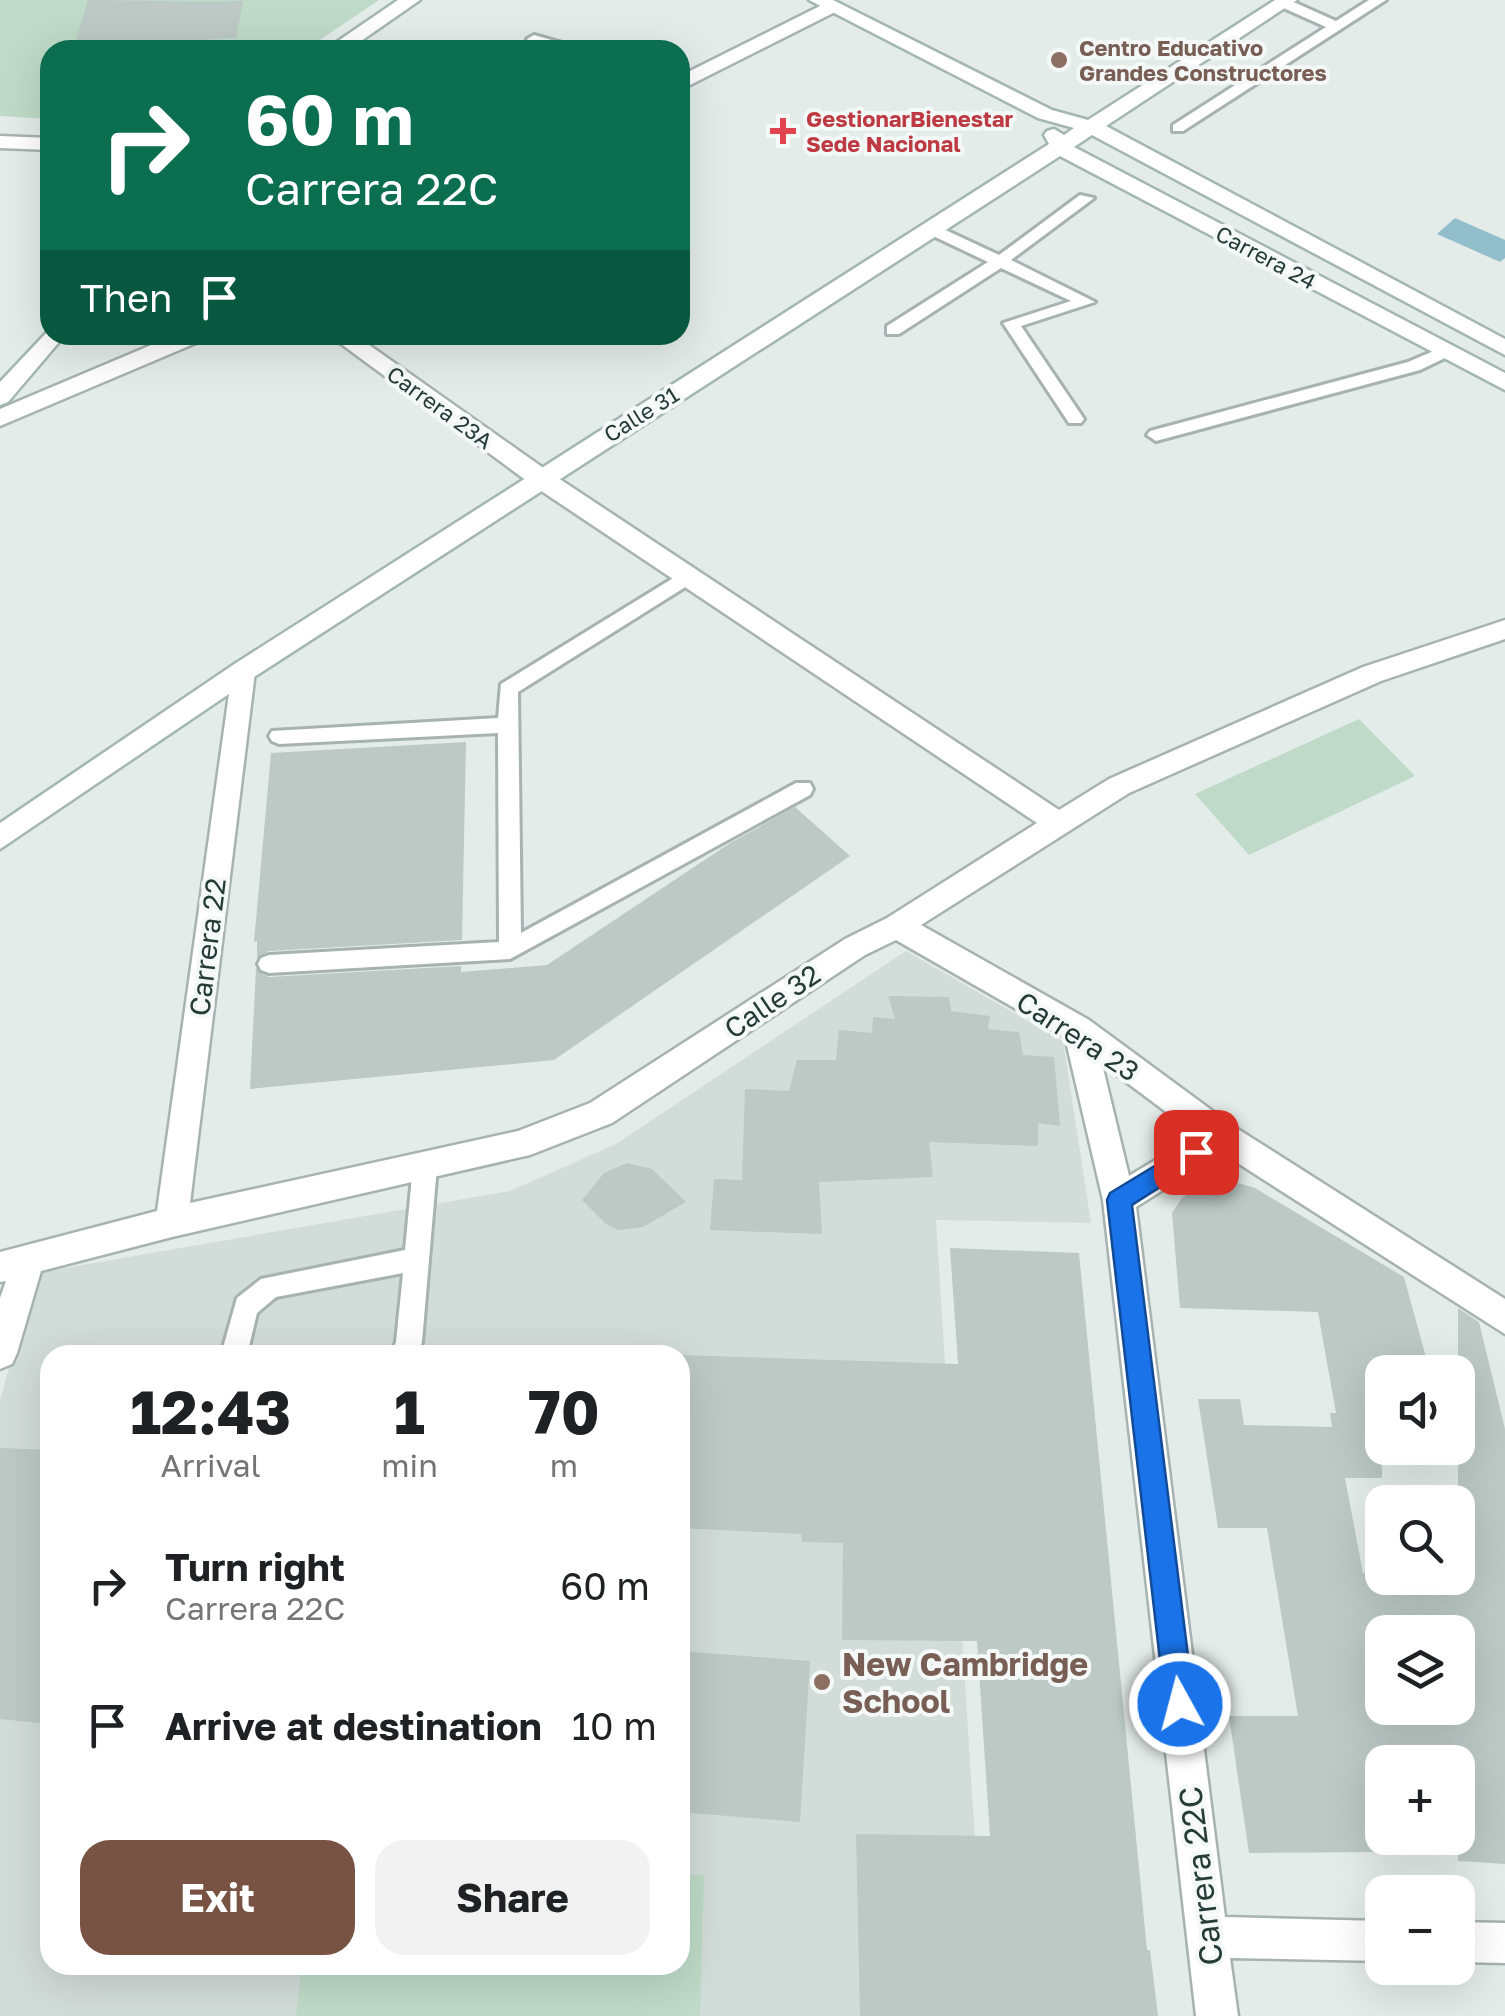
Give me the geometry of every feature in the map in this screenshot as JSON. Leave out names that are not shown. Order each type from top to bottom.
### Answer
[{"type":"street","points":[[351,40],[412,0]]},
{"type":"street","points":[[1247,0],[1281,4]]},
{"type":"street","points":[[690,78],[824,3]]},
{"type":"street","name":"Carrera 24","points":[[824,3],[1045,114],[1092,127],[1505,348]]},
{"type":"street","name":"Calle 31","points":[[0,838],[242,672],[1281,4]]},
{"type":"street","points":[[1045,114],[1060,148]]},
{"type":"street","points":[[0,142],[40,144]]},
{"type":"street","name":"Carrera 24","points":[[1060,148],[1505,383]]},
{"type":"street","points":[[0,397],[45,345]]},
{"type":"street","points":[[0,418],[172,345]]},
{"type":"street","name":"Carrera 23A","points":[[354,345],[540,478]]},
{"type":"street","points":[[540,478],[1061,825]]},
{"type":"street","name":"Calle 32","points":[[14,1264],[172,1222],[519,1145],[601,1114],[855,946],[898,926],[1118,786],[1354,682],[1505,629]]},
{"type":"street","name":"Carrera 22","points":[[172,1222],[242,672]]},
{"type":"street","name":"Carrera 23","points":[[898,926],[1078,1029],[1222,1136],[1505,1318]]},
{"type":"street","name":"Carrera 22C","points":[[1078,1029],[1119,1200],[1217,2016]]},
{"type":"street","points":[[1119,1200],[1222,1136]]},
{"type":"street","points":[[0,1353],[14,1264]]},
{"type":"street","points":[[1208,1937],[1365,1941]]},
{"type":"street","points":[[1475,1942],[1505,1943]]},
{"type":"lane","points":[[1178,128],[1379,0]]},
{"type":"lane","points":[[1281,4],[1337,27]]},
{"type":"lane","points":[[534,38],[540,40]]},
{"type":"lane","points":[[893,330],[1003,260],[1086,198]]},
{"type":"lane","points":[[934,230],[1087,302],[1011,323],[1075,419]]},
{"type":"lane","points":[[1156,435],[1414,366],[1442,352]]},
{"type":"lane","points":[[510,950],[508,689],[688,576]]},
{"type":"lane","points":[[279,736],[510,724]]},
{"type":"lane","points":[[269,964],[510,950],[802,790]]},
{"type":"lane","points":[[408,1345],[426,1166]]},
{"type":"lane","points":[[236,1345],[246,1306],[270,1287],[417,1260]]},
{"type":"shaded area","name":"New Cambridge School","points":[[906,951],[1063,1041],[1091,1223],[936,1220],[986,2016],[0,2016],[0,1400],[36,1273],[510,1191],[616,1144]]},
{"type":"green space","points":[[0,0],[379,0],[320,40],[40,40],[40,118],[0,116]]},
{"type":"green space","points":[[1359,719],[1415,776],[1249,855],[1195,794]]},
{"type":"green space","points":[[690,1875],[704,1875],[700,2016],[296,2016],[301,1975],[690,1975]]},
{"type":"water","points":[[1455,218],[1505,240],[1505,258],[1500,262],[1437,234]]},
{"type":"building","points":[[88,0],[243,1],[236,38],[76,40]]},
{"type":"building","points":[[466,742],[462,940],[269,951],[257,958],[257,941],[254,942],[271,753]]},
{"type":"building","points":[[795,807],[850,856],[554,1060],[250,1089],[256,968],[269,977],[461,966],[461,972],[547,965],[730,843]]},
{"type":"building","points":[[888,996],[949,997],[951,1011],[990,1016],[988,1029],[1019,1032],[1023,1055],[1054,1057],[1060,1126],[1038,1123],[1038,1146],[929,1142],[933,1177],[819,1182],[822,1234],[710,1230],[714,1179],[742,1180],[745,1089],[789,1091],[797,1060],[836,1060],[839,1030],[872,1033],[873,1017],[895,1019]]},
{"type":"building","points":[[627,1163],[652,1169],[686,1202],[643,1227],[618,1230],[606,1224],[582,1200],[604,1173]]},
{"type":"building","points":[[1206,1181],[1231,1181],[1255,1188],[1404,1277],[1425,1355],[1365,1355],[1365,1465],[1382,1465],[1382,1478],[1345,1478],[1365,1573],[1365,1595],[1475,1595],[1475,1485],[1458,1485],[1458,1465],[1475,1465],[1475,1355],[1458,1355],[1458,1308],[1479,1322],[1505,1429],[1505,1864],[1458,1861],[1458,1855],[1475,1855],[1475,1745],[1365,1745],[1365,1852],[1249,1853],[1229,1716],[1298,1716],[1267,1528],[1218,1528],[1198,1399],[1240,1399],[1244,1425],[1332,1427],[1330,1413],[1336,1413],[1318,1312],[1180,1308],[1172,1213],[1182,1198]]},
{"type":"building","points":[[950,1248],[1079,1253],[1147,1950],[1158,2016],[860,2016],[856,1834],[990,1836],[977,1641],[842,1640],[843,1543],[802,1542],[801,1534],[690,1528],[690,1355],[958,1364]]},
{"type":"building","points":[[0,1448],[40,1450],[40,1723],[0,1719]]},
{"type":"building","points":[[690,1652],[810,1661],[800,1822],[690,1813]]},
{"type":"place","name":"Centro Educativo Grandes Constructores","points":[[1059,60]]},
{"type":"place","name":"GestionarBienestar Sede Nacional","points":[[783,131]]},
{"type":"place","name":"New Cambridge School","points":[[822,1682]]},
{"type":"route","points":[[1180,1704],[1119,1200],[1196,1152]]}]
